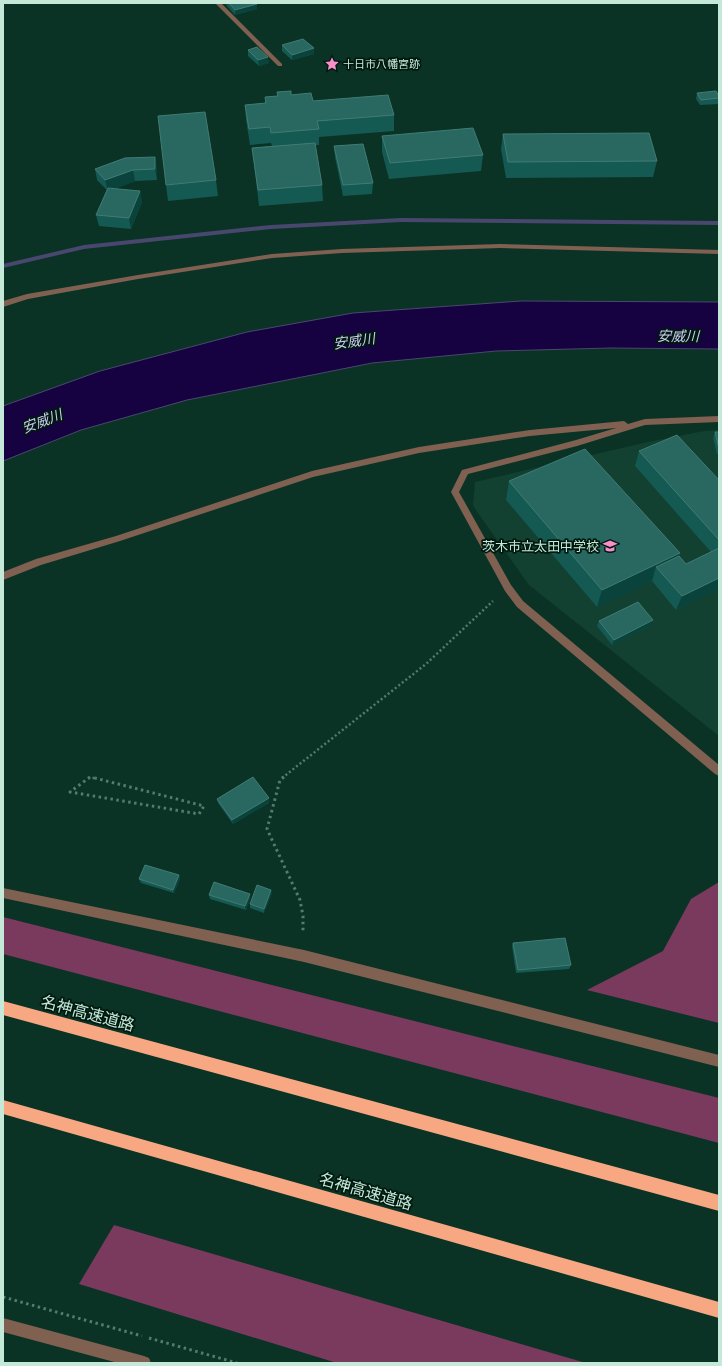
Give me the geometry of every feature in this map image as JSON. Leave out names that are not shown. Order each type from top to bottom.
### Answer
[{"type":"highway","name":"名神高速道路","points":[[3,1008],[719,1203]]},
{"type":"highway","name":"名神高速道路","points":[[3,1107],[719,1310]]},
{"type":"street","points":[[218,3],[280,65]]},
{"type":"street","points":[[3,304],[28,297],[131,278],[272,256],[342,251],[500,246],[719,252]]},
{"type":"street","points":[[3,576],[39,562],[117,539],[312,474],[370,460],[419,450],[530,433],[645,422],[719,419]]},
{"type":"street","points":[[645,422],[577,443],[465,472],[454,492],[508,588],[520,604],[719,771]]},
{"type":"street","points":[[3,893],[304,956],[719,1061]]},
{"type":"street","points":[[3,1326],[144,1363]]},
{"type":"path","points":[[304,956],[303,916],[300,900],[268,829],[280,780],[426,664],[508,588]]},
{"type":"path","points":[[90,777],[204,806],[199,814],[70,792],[90,777]]},
{"type":"path","points":[[3,1297],[237,1363]]},
{"type":"shaded area","name":"茨木市立太田中学校","points":[[719,430],[719,736],[529,585],[473,506],[475,482],[648,442],[704,431]]},
{"type":"shaded area","points":[[719,882],[719,1023],[587,990],[663,951],[691,899]]},
{"type":"shaded area","points":[[3,917],[719,1098],[719,1143],[3,954]]},
{"type":"shaded area","points":[[114,1225],[586,1363],[337,1363],[79,1284]]},
{"type":"water","name":"安威川","points":[[521,301],[719,302],[719,349],[611,348],[496,351],[372,363],[187,400],[81,430],[3,461],[3,406],[100,371],[247,332],[353,313]]},
{"type":"building","points":[[229,3],[256,3],[257,4],[235,10]]},
{"type":"building","points":[[303,39],[314,48],[292,55],[282,45]]},
{"type":"building","points":[[257,47],[268,57],[258,60],[248,50]]},
{"type":"building","points":[[291,91],[291,95],[311,93],[313,101],[388,95],[394,115],[317,121],[319,129],[271,133],[270,127],[249,129],[245,105],[266,103],[265,97],[278,96],[277,92]]},
{"type":"building","points":[[716,91],[719,98],[701,100],[697,93]]},
{"type":"building","points":[[205,112],[216,180],[166,185],[158,116]]},
{"type":"building","points":[[473,128],[483,155],[390,163],[382,136]]},
{"type":"building","points":[[649,133],[657,161],[508,162],[503,134]]},
{"type":"building","points":[[315,143],[322,185],[258,190],[252,148]]},
{"type":"building","points":[[363,144],[373,183],[343,185],[334,146]]},
{"type":"building","points":[[155,157],[155,169],[133,170],[105,180],[95,169],[125,158]]},
{"type":"building","points":[[108,188],[140,191],[129,218],[96,215]]},
{"type":"building","points":[[715,432],[719,432],[719,449]]},
{"type":"building","points":[[677,435],[719,480],[719,540],[639,451]]},
{"type":"building","points":[[585,449],[680,553],[602,590],[509,481]]},
{"type":"building","points":[[719,548],[719,578],[682,596],[656,567],[679,556],[686,564]]},
{"type":"building","points":[[638,602],[653,620],[614,640],[599,621]]},
{"type":"building","points":[[253,777],[269,798],[232,820],[217,799]]},
{"type":"building","points":[[145,865],[179,875],[173,890],[139,879]]},
{"type":"building","points":[[214,882],[250,894],[245,906],[209,895]]},
{"type":"building","points":[[257,885],[271,890],[264,909],[250,904]]},
{"type":"building","points":[[565,938],[571,965],[518,970],[513,943]]},
{"type":"waterway","points":[[3,266],[84,247],[271,227],[401,220],[719,223]]},
{"type":"place","name":"十日市八幡宮跡","points":[[332,64]]},
{"type":"place","name":"茨木市立太田中学校","points":[[610,546]]}]
